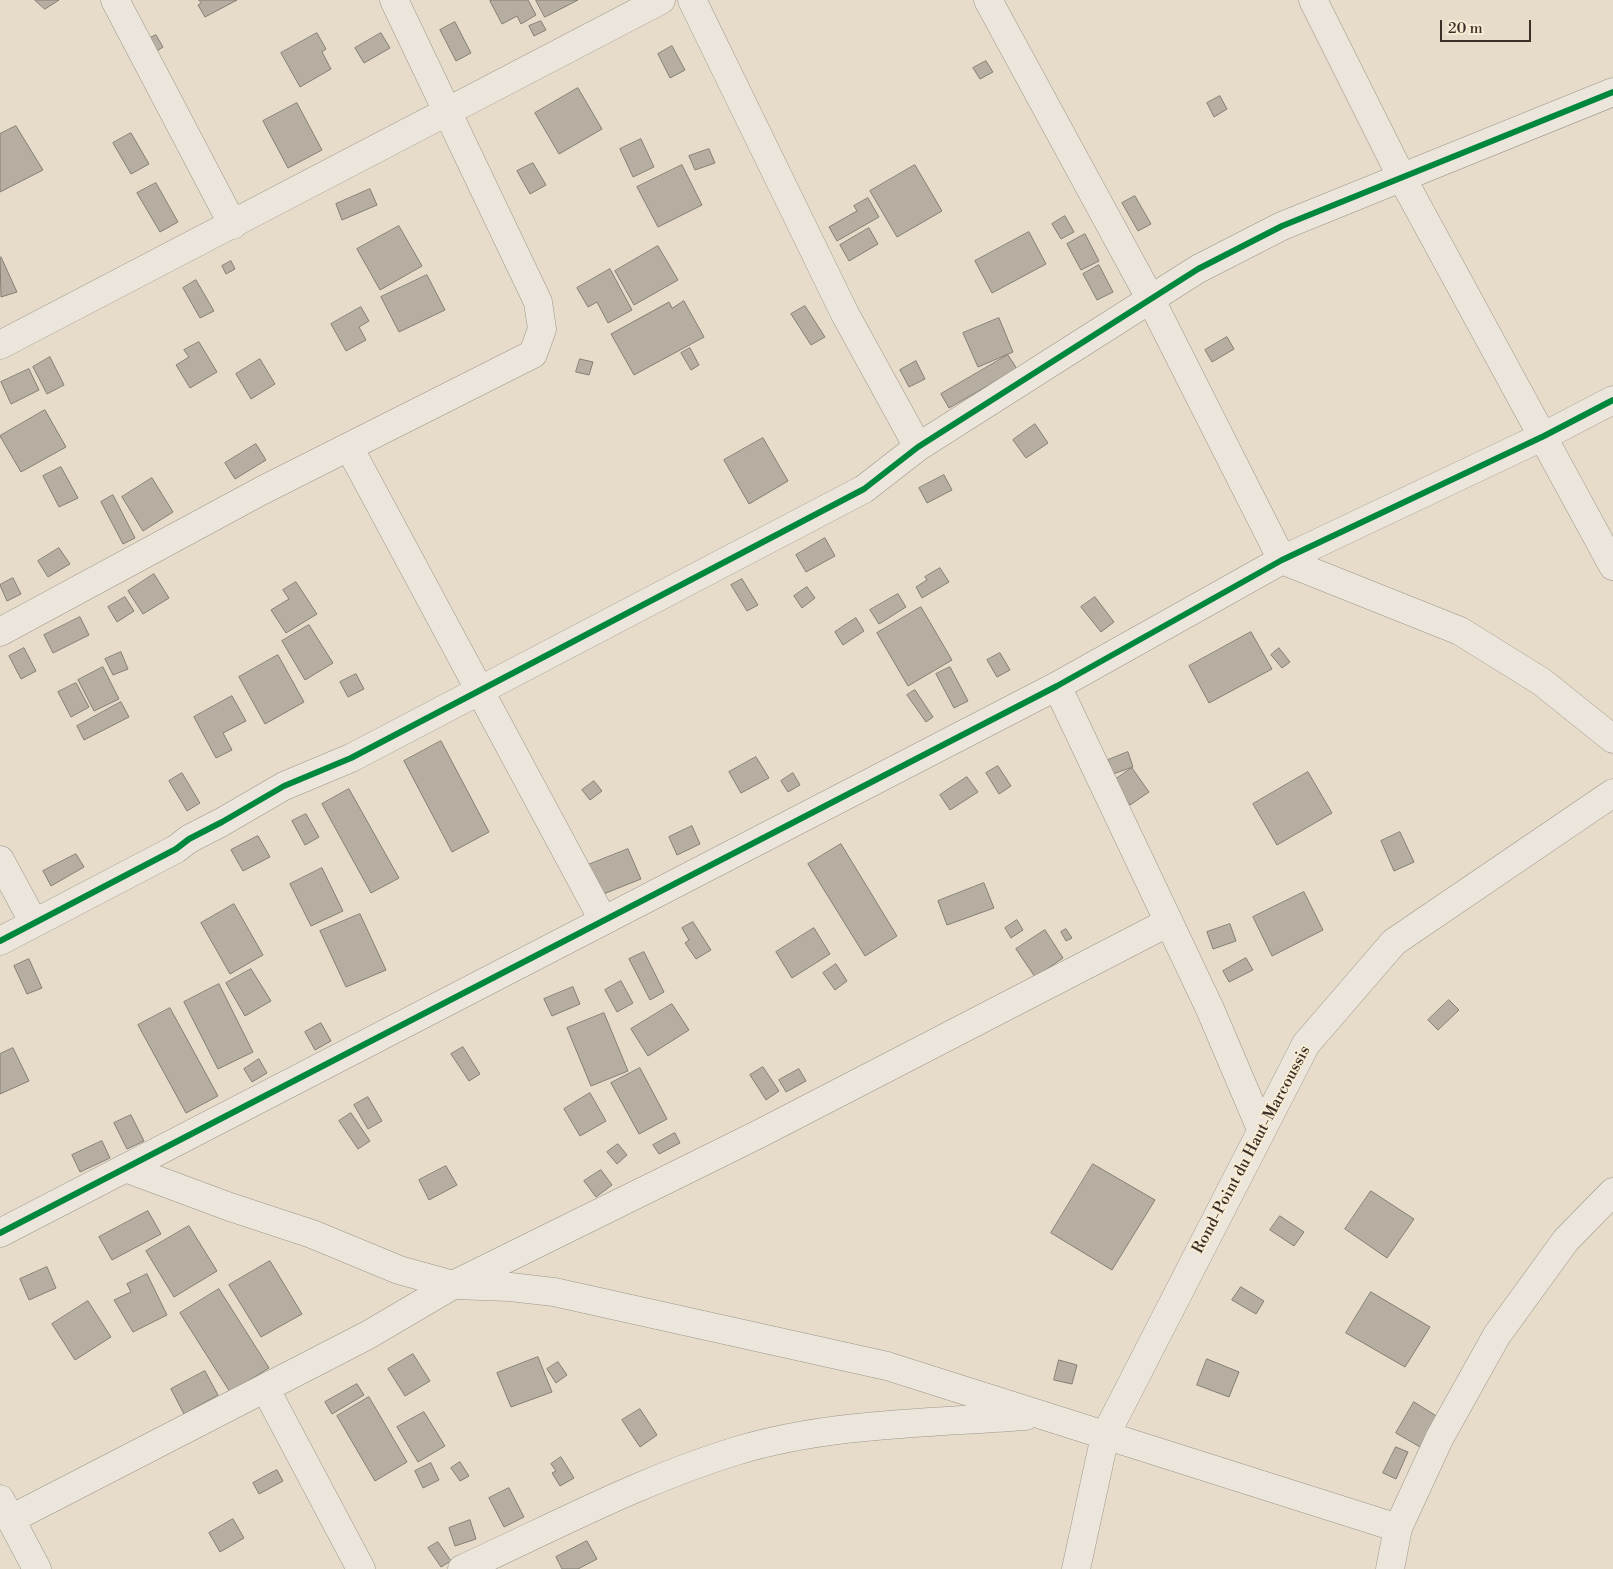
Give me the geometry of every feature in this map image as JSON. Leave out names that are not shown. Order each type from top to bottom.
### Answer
[{"type":"street","points":[[115,0],[233,225]]},
{"type":"street","points":[[0,632],[261,491],[533,354],[542,329],[538,302],[394,0]]},
{"type":"street","points":[[2,338],[233,225],[661,0]]},
{"type":"street","points":[[692,0],[846,314],[918,447]]},
{"type":"street","points":[[988,0],[1150,298],[1282,560],[1460,631],[1542,682],[1613,739]]},
{"type":"street","points":[[1313,0],[1402,178],[1613,566]]},
{"type":"street","points":[[0,941],[176,849],[189,839],[284,786],[351,758],[864,489],[918,447],[1198,269],[1282,226],[1613,92]]},
{"type":"street","points":[[0,1233],[1057,686],[1282,560],[1544,436],[1613,400]]},
{"type":"street","points":[[349,447],[603,920]]},
{"type":"street","points":[[1057,686],[1210,1009],[1262,1129]]},
{"type":"street","name":"Rond-Point du Haut-Marcoussis","points":[[1076,1569],[1105,1436],[1306,1044],[1394,942],[1613,793]]},
{"type":"street","points":[[0,860],[34,923]]},
{"type":"street","points":[[37,1569],[5,1509],[265,1388],[368,1335],[453,1285],[759,1134],[1169,922]]},
{"type":"street","points":[[126,1168],[230,1207],[312,1234],[399,1270],[453,1285],[510,1286],[554,1292],[888,1366],[1398,1528]]},
{"type":"street","points":[[1390,1569],[1398,1528],[1440,1437],[1497,1335],[1566,1240],[1613,1192]]},
{"type":"street","points":[[265,1388],[361,1569]]},
{"type":"street","points":[[462,1569],[668,1474],[737,1451],[809,1434],[1039,1415]]},
{"type":"building","points":[[35,0],[59,0],[45,9]]},
{"type":"building","points":[[199,0],[237,0],[205,17],[198,5],[201,3]]},
{"type":"building","points":[[528,0],[536,15],[521,24],[517,16],[502,24],[490,1]]},
{"type":"building","points":[[536,0],[578,0],[545,17]]},
{"type":"building","points":[[541,21],[546,30],[534,36],[529,26]]},
{"type":"building","points":[[455,22],[471,53],[456,61],[440,30]]},
{"type":"building","points":[[317,33],[326,49],[322,52],[331,69],[300,87],[281,53]]},
{"type":"building","points":[[381,33],[390,48],[364,63],[355,48]]},
{"type":"building","points":[[156,35],[163,47],[157,51],[150,38]]},
{"type":"building","points":[[672,46],[685,70],[670,78],[658,54]]},
{"type":"building","points":[[986,61],[993,72],[980,79],[973,68]]},
{"type":"building","points":[[578,88],[602,129],[559,154],[535,113]]},
{"type":"building","points":[[1220,96],[1227,109],[1214,117],[1207,103]]},
{"type":"building","points":[[297,103],[322,150],[288,168],[263,121]]},
{"type":"building","points":[[16,126],[43,170],[0,192],[0,134]]},
{"type":"building","points":[[131,133],[149,164],[131,174],[113,143]]},
{"type":"building","points":[[641,139],[654,167],[633,177],[620,149]]},
{"type":"building","points":[[709,149],[715,163],[695,170],[689,156]]},
{"type":"building","points":[[533,163],[546,185],[530,194],[517,171]]},
{"type":"building","points":[[682,165],[702,205],[658,227],[637,187]]},
{"type":"building","points":[[915,165],[942,211],[897,237],[870,191]]},
{"type":"building","points":[[156,183],[178,222],[160,232],[137,193]]},
{"type":"building","points":[[370,189],[377,205],[342,220],[336,204]]},
{"type":"building","points":[[1135,196],[1151,224],[1138,231],[1122,203]]},
{"type":"building","points":[[868,198],[879,217],[837,241],[829,227],[857,211],[854,206]]},
{"type":"building","points":[[1065,216],[1074,232],[1061,239],[1052,224]]},
{"type":"building","points":[[399,226],[422,266],[380,290],[357,249]]},
{"type":"building","points":[[869,228],[878,244],[849,261],[840,245]]},
{"type":"building","points":[[1029,232],[1046,264],[992,293],[975,261]]},
{"type":"building","points":[[1085,234],[1099,261],[1081,270],[1067,244]]},
{"type":"building","points":[[658,246],[678,280],[634,305],[615,271]]},
{"type":"building","points":[[0,258],[17,292],[1,297]]},
{"type":"building","points":[[231,261],[235,269],[226,274],[222,266]]},
{"type":"building","points":[[1099,265],[1113,292],[1097,300],[1083,274]]},
{"type":"building","points":[[610,269],[632,310],[608,323],[597,302],[588,307],[577,288]]},
{"type":"building","points":[[427,275],[445,310],[399,332],[381,297]]},
{"type":"building","points":[[196,280],[214,311],[200,318],[183,288]]},
{"type":"building","points":[[684,301],[704,337],[634,375],[611,334],[669,302],[672,308]]},
{"type":"building","points":[[805,306],[825,337],[811,345],[791,314]]},
{"type":"building","points":[[361,307],[369,321],[359,327],[366,340],[346,351],[331,324]]},
{"type":"building","points":[[999,318],[1013,352],[978,367],[963,333]]},
{"type":"building","points":[[1227,337],[1234,349],[1212,362],[1205,350]]},
{"type":"building","points":[[199,342],[217,372],[190,388],[176,365],[189,357],[184,350]]},
{"type":"building","points":[[690,348],[699,365],[691,370],[681,353]]},
{"type":"building","points":[[1008,355],[1017,369],[949,408],[941,394]]},
{"type":"building","points":[[50,357],[64,385],[47,394],[33,367]]},
{"type":"building","points":[[260,359],[275,384],[251,399],[236,374]]},
{"type":"building","points":[[580,359],[593,362],[589,375],[576,372]]},
{"type":"building","points":[[916,361],[925,379],[909,387],[900,370]]},
{"type":"building","points":[[29,369],[39,390],[11,404],[1,382]]},
{"type":"building","points":[[45,410],[66,447],[21,472],[0,436]]},
{"type":"building","points":[[1035,424],[1048,443],[1026,458],[1013,440]]},
{"type":"building","points":[[763,438],[788,481],[749,504],[724,460]]},
{"type":"building","points":[[256,444],[266,460],[235,479],[225,463]]},
{"type":"building","points":[[61,467],[78,498],[59,507],[43,476]]},
{"type":"building","points":[[944,475],[952,490],[927,503],[919,488]]},
{"type":"building","points":[[152,478],[173,512],[143,531],[122,497]]},
{"type":"building","points":[[113,495],[135,538],[123,544],[101,502]]},
{"type":"building","points":[[825,538],[835,556],[806,572],[796,555]]},
{"type":"building","points":[[59,548],[70,564],[48,577],[38,561]]},
{"type":"building","points":[[940,568],[949,582],[922,598],[916,587],[927,580],[925,577]]},
{"type":"building","points":[[154,574],[169,598],[143,614],[128,591]]},
{"type":"building","points":[[13,578],[21,594],[7,601],[0,585]]},
{"type":"building","points":[[742,579],[758,605],[747,611],[731,585]]},
{"type":"building","points":[[296,582],[317,614],[286,633],[271,610],[289,599],[283,590]]},
{"type":"building","points":[[807,587],[815,598],[802,608],[794,596]]},
{"type":"building","points":[[898,594],[906,607],[879,624],[870,610]]},
{"type":"building","points":[[125,597],[134,611],[117,622],[108,607]]},
{"type":"building","points":[[1095,597],[1114,622],[1101,632],[1081,607]]},
{"type":"building","points":[[921,607],[952,660],[908,686],[877,633]]},
{"type":"building","points":[[80,617],[89,635],[53,653],[44,635]]},
{"type":"building","points":[[856,618],[864,631],[843,645],[835,632]]},
{"type":"building","points":[[309,625],[333,663],[305,680],[282,641]]},
{"type":"building","points":[[1251,632],[1272,669],[1209,703],[1189,666]]},
{"type":"building","points":[[24,648],[36,671],[21,679],[9,656]]},
{"type":"building","points":[[1279,648],[1290,662],[1282,668],[1271,655]]},
{"type":"building","points":[[121,652],[128,669],[113,675],[105,659]]},
{"type":"building","points":[[1000,653],[1010,670],[997,677],[987,660]]},
{"type":"building","points":[[278,655],[304,702],[265,724],[239,677]]},
{"type":"building","points":[[103,667],[119,699],[94,711],[78,680]]},
{"type":"building","points":[[950,667],[968,701],[954,708],[936,674]]},
{"type":"building","points":[[356,674],[364,689],[348,697],[340,682]]},
{"type":"building","points":[[76,683],[89,707],[71,717],[58,692]]},
{"type":"building","points":[[915,690],[933,717],[926,722],[907,695]]},
{"type":"building","points":[[232,696],[246,721],[223,733],[232,750],[216,758],[194,717]]},
{"type":"building","points":[[121,702],[129,717],[84,740],[77,726]]},
{"type":"building","points":[[441,741],[489,832],[452,852],[404,761]]},
{"type":"building","points":[[1128,752],[1133,767],[1113,774],[1108,760]]},
{"type":"building","points":[[756,757],[769,778],[741,793],[729,772]]},
{"type":"building","points":[[998,766],[1011,786],[999,794],[986,773]]},
{"type":"building","points":[[1132,768],[1149,792],[1130,805],[1113,781]]},
{"type":"building","points":[[1308,772],[1332,813],[1277,845],[1253,804]]},
{"type":"building","points":[[182,773],[200,803],[187,811],[169,781]]},
{"type":"building","points":[[793,773],[800,785],[788,792],[781,781]]},
{"type":"building","points":[[967,777],[978,792],[950,810],[940,795]]},
{"type":"building","points":[[594,781],[602,791],[590,800],[582,790]]},
{"type":"building","points":[[349,789],[399,878],[371,893],[322,804]]},
{"type":"building","points":[[306,814],[319,837],[305,845],[292,821]]},
{"type":"building","points":[[692,826],[700,844],[677,855],[669,837]]},
{"type":"building","points":[[1400,832],[1414,862],[1394,871],[1381,841]]},
{"type":"building","points":[[258,836],[270,857],[243,871],[231,850]]},
{"type":"building","points":[[841,844],[897,936],[865,956],[808,864]]},
{"type":"building","points":[[628,849],[641,879],[601,895],[588,865]]},
{"type":"building","points":[[76,854],[84,867],[51,886],[43,871]]},
{"type":"building","points":[[322,868],[343,911],[311,926],[290,884]]},
{"type":"building","points":[[984,883],[994,908],[947,925],[938,901]]},
{"type":"building","points":[[1304,892],[1323,930],[1272,956],[1253,917]]},
{"type":"building","points":[[234,904],[263,955],[230,974],[201,923]]},
{"type":"building","points":[[360,914],[386,970],[346,987],[320,931]]},
{"type":"building","points":[[1017,920],[1023,930],[1011,938],[1005,928]]},
{"type":"building","points":[[693,922],[711,950],[696,959],[685,943],[689,940],[682,928]]},
{"type":"building","points":[[1230,924],[1236,941],[1213,949],[1207,932]]},
{"type":"building","points":[[814,928],[830,954],[792,978],[776,952]]},
{"type":"building","points":[[1066,929],[1072,938],[1066,941],[1061,932]]},
{"type":"building","points":[[1045,930],[1063,958],[1035,977],[1016,949]]},
{"type":"building","points":[[644,952],[664,992],[650,1000],[629,959]]},
{"type":"building","points":[[1246,958],[1253,970],[1229,982],[1223,971]]},
{"type":"building","points":[[29,959],[42,988],[27,994],[14,966]]},
{"type":"building","points":[[836,964],[847,981],[835,990],[823,973]]},
{"type":"building","points":[[251,969],[271,1001],[245,1016],[226,983]]},
{"type":"building","points":[[621,981],[633,1003],[617,1012],[605,990]]},
{"type":"building","points":[[219,984],[253,1052],[218,1069],[184,1002]]},
{"type":"building","points":[[573,987],[580,1004],[552,1016],[544,999]]},
{"type":"building","points":[[1449,1000],[1459,1010],[1438,1030],[1428,1020]]},
{"type":"building","points":[[672,1004],[689,1030],[648,1056],[631,1029]]},
{"type":"building","points":[[170,1008],[218,1096],[186,1113],[138,1025]]},
{"type":"building","points":[[604,1013],[628,1071],[591,1086],[567,1028]]},
{"type":"building","points":[[321,1023],[331,1041],[315,1050],[305,1032]]},
{"type":"building","points":[[463,1047],[480,1074],[469,1081],[451,1054]]},
{"type":"building","points":[[13,1048],[29,1081],[0,1094],[0,1054]]},
{"type":"building","points":[[259,1059],[267,1073],[252,1082],[244,1069]]},
{"type":"building","points":[[763,1067],[779,1091],[766,1100],[750,1075]]},
{"type":"building","points":[[640,1068],[667,1119],[639,1134],[611,1083]]},
{"type":"building","points":[[799,1069],[806,1081],[786,1092],[779,1080]]},
{"type":"building","points":[[590,1093],[606,1121],[580,1136],[564,1109]]},
{"type":"building","points":[[368,1097],[382,1121],[368,1129],[354,1105]]},
{"type":"building","points":[[351,1113],[370,1141],[358,1149],[339,1121]]},
{"type":"building","points":[[131,1115],[144,1141],[127,1149],[114,1123]]},
{"type":"building","points":[[675,1133],[680,1143],[659,1154],[653,1145]]},
{"type":"building","points":[[102,1141],[110,1158],[80,1172],[72,1155]]},
{"type":"building","points":[[618,1144],[627,1155],[617,1164],[607,1152]]},
{"type":"building","points":[[1093,1164],[1155,1200],[1112,1270],[1051,1233]]},
{"type":"building","points":[[446,1166],[457,1185],[429,1200],[419,1180]]},
{"type":"building","points":[[601,1170],[612,1185],[596,1197],[584,1181]]},
{"type":"building","points":[[1371,1191],[1414,1219],[1387,1258],[1345,1229]]},
{"type":"building","points":[[148,1211],[161,1234],[112,1260],[99,1237]]},
{"type":"building","points":[[1280,1216],[1304,1232],[1294,1246],[1270,1230]]},
{"type":"building","points":[[189,1226],[217,1271],[174,1297],[146,1251]]},
{"type":"building","points":[[270,1261],[302,1314],[261,1337],[229,1285]]},
{"type":"building","points":[[47,1267],[56,1288],[29,1300],[20,1279]]},
{"type":"building","points":[[147,1274],[167,1315],[133,1332],[114,1300],[131,1292],[127,1284]]},
{"type":"building","points":[[1241,1287],[1264,1301],[1256,1314],[1232,1300]]},
{"type":"building","points":[[219,1289],[269,1368],[230,1392],[180,1313]]},
{"type":"building","points":[[1371,1292],[1430,1327],[1405,1367],[1346,1333]]},
{"type":"building","points":[[88,1301],[111,1337],[75,1360],[52,1324]]},
{"type":"building","points":[[413,1354],[430,1381],[405,1396],[388,1369]]},
{"type":"building","points":[[538,1357],[552,1392],[511,1407],[497,1373]]},
{"type":"building","points":[[1207,1359],[1239,1372],[1229,1397],[1197,1385]]},
{"type":"building","points":[[1059,1360],[1077,1365],[1072,1384],[1054,1380]]},
{"type":"building","points":[[558,1362],[567,1375],[556,1383],[547,1369]]},
{"type":"building","points":[[205,1371],[218,1395],[184,1414],[171,1389]]},
{"type":"building","points":[[357,1384],[364,1395],[332,1414],[325,1402]]},
{"type":"building","points":[[369,1397],[407,1462],[375,1481],[337,1416]]},
{"type":"building","points":[[1414,1402],[1438,1417],[1420,1447],[1396,1433]]},
{"type":"building","points":[[640,1409],[657,1435],[640,1447],[622,1420]]},
{"type":"building","points":[[424,1412],[445,1446],[418,1462],[397,1427]]},
{"type":"building","points":[[1396,1447],[1408,1452],[1396,1479],[1383,1473]]},
{"type":"building","points":[[561,1457],[574,1478],[560,1486],[552,1473],[556,1471],[551,1464]]},
{"type":"building","points":[[460,1462],[469,1476],[460,1481],[451,1468]]},
{"type":"building","points":[[431,1463],[439,1480],[423,1488],[415,1471]]},
{"type":"building","points":[[277,1470],[283,1481],[259,1494],[253,1483]]},
{"type":"building","points":[[509,1488],[524,1517],[504,1527],[489,1498]]},
{"type":"building","points":[[233,1519],[244,1538],[220,1552],[209,1533]]},
{"type":"building","points":[[470,1520],[476,1539],[455,1546],[449,1528]]},
{"type":"building","points":[[587,1541],[597,1559],[578,1569],[562,1569],[556,1557]]},
{"type":"building","points":[[438,1542],[451,1561],[441,1567],[428,1548]]},
{"type":"cycle path","points":[[0,941],[176,849],[189,839],[284,786],[351,758],[864,489],[918,447],[1198,269],[1282,226],[1613,92]]},
{"type":"cycle path","points":[[0,1233],[1057,686],[1282,560],[1544,436],[1613,400]]}]
